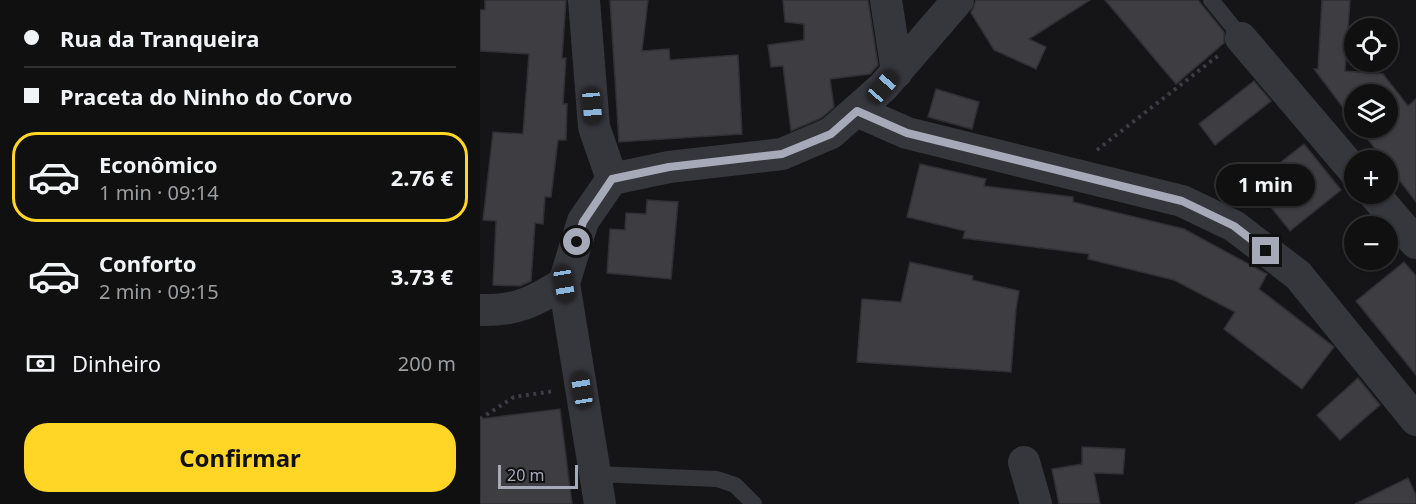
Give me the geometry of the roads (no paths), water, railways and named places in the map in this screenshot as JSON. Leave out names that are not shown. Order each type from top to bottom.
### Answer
[{"type":"street","points":[[584,0],[594,127],[612,179]]},
{"type":"street","points":[[886,0],[897,72]]},
{"type":"street","points":[[597,489],[564,284],[583,222],[612,179],[669,167],[782,154],[831,134],[883,87],[958,0]]},
{"type":"street","points":[[1237,33],[1344,159]]},
{"type":"street","points":[[857,111],[907,133],[1182,201],[1234,226],[1298,275],[1416,420]]},
{"type":"street","points":[[1383,204],[1416,243]]},
{"type":"street","points":[[480,310],[499,310],[533,302],[564,284]]},
{"type":"street","points":[[1024,462],[1036,504]]},
{"type":"lane","points":[[1210,0],[1237,33]]},
{"type":"lane","points":[[597,489],[717,479],[735,485],[754,504]]}]
